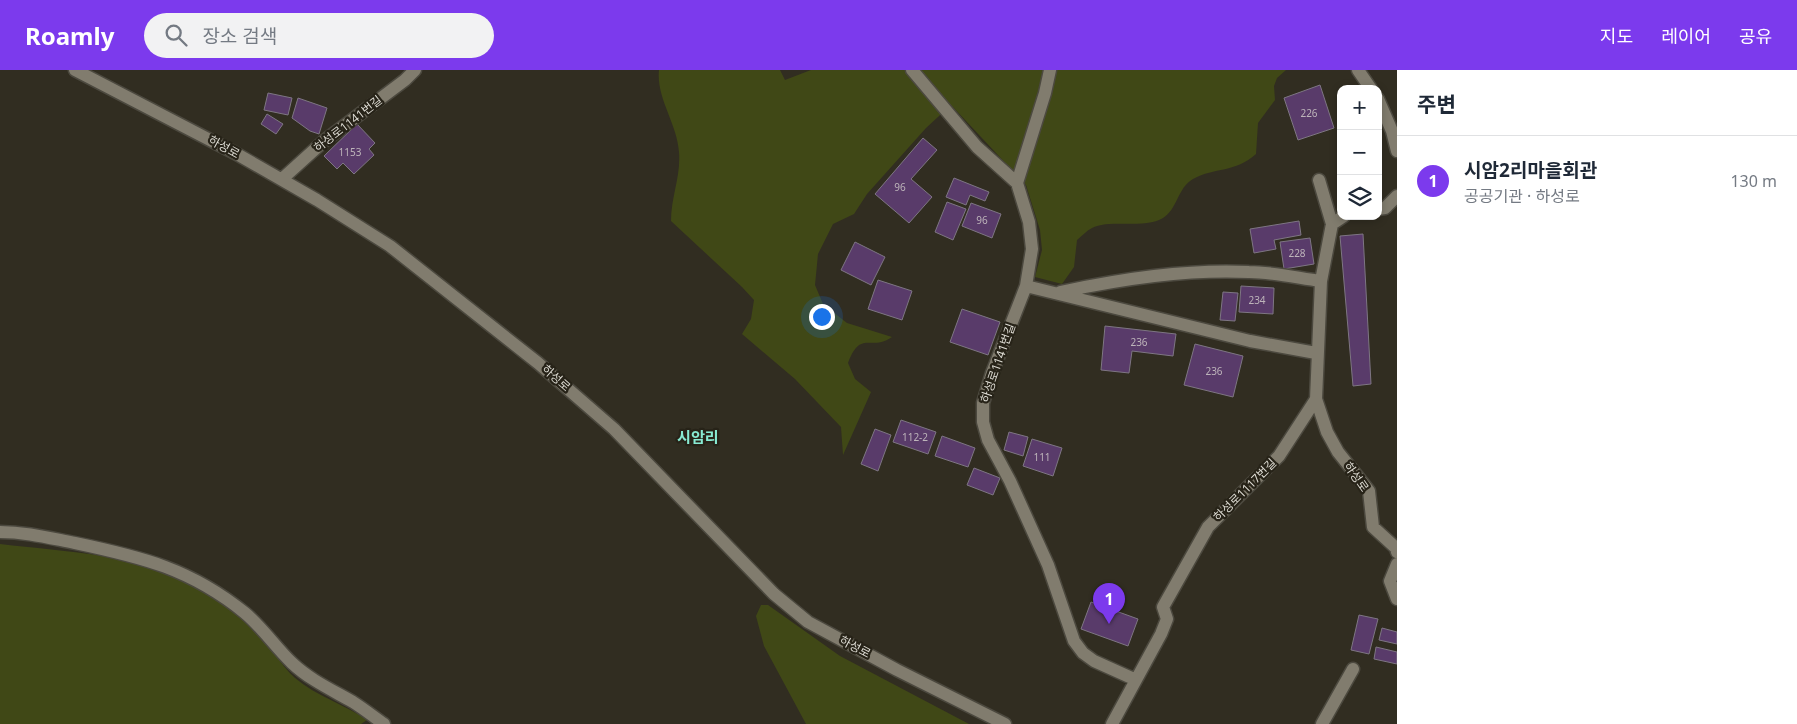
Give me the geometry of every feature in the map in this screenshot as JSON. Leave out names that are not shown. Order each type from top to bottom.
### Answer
[{"type":"street","name":"하성로","points":[[75,70],[162,113],[282,179],[390,246],[538,363],[614,429],[774,594],[808,622],[897,670],[1005,724]]},
{"type":"street","name":"하성로1141번길","points":[[282,179],[324,141],[405,80],[415,70]]},
{"type":"street","points":[[912,70],[977,147],[1017,183],[1046,93],[1050,70]]},
{"type":"street","points":[[1358,70],[1368,85]]},
{"type":"street","points":[[1382,108],[1392,131],[1397,151]]},
{"type":"street","points":[[1316,399],[1316,353],[1321,281],[1332,224],[1319,180]]},
{"type":"street","name":"하성로1141번길","points":[[1017,183],[1029,222],[1032,249],[1026,286],[992,373],[983,403],[983,422],[988,440],[1026,513],[1062,602],[1074,641],[1083,653],[1094,661],[1134,679]]},
{"type":"street","points":[[1382,209],[1397,196]]},
{"type":"street","points":[[1332,224],[1338,220]]},
{"type":"street","points":[[1058,293],[1128,280],[1212,271],[1252,272],[1321,281]]},
{"type":"street","points":[[1026,286],[1250,341],[1316,353]]},
{"type":"street","name":"하성로","points":[[1316,399],[1327,432],[1338,452],[1369,491],[1373,527],[1397,552]]},
{"type":"street","name":"하성로1117번길","points":[[1112,724],[1134,679],[1161,634],[1167,619],[1163,607],[1208,527],[1279,456],[1316,399]]},
{"type":"street","points":[[0,532],[24,532],[136,556],[166,566],[202,584],[245,614],[270,637],[292,663],[317,683],[354,703],[384,724]]},
{"type":"street","points":[[1397,564],[1390,581],[1397,599]]},
{"type":"street","points":[[1322,724],[1353,669]]},
{"type":"green space","points":[[659,70],[780,70],[785,80],[811,70],[1286,70],[1277,78],[1274,86],[1275,100],[1258,123],[1256,154],[1233,167],[1201,175],[1193,179],[1184,187],[1171,210],[1163,218],[1147,223],[1099,225],[1090,229],[1077,240],[1074,267],[1062,284],[1035,277],[1042,250],[1040,230],[1026,185],[951,105],[926,128],[867,194],[854,214],[833,224],[818,254],[815,285],[823,304],[847,323],[892,337],[878,343],[862,344],[857,347],[848,363],[855,379],[871,392],[843,455],[841,427],[795,379],[742,334],[751,319],[754,300],[671,221],[679,170],[679,152],[675,131],[663,101]]},
{"type":"green space","points":[[0,544],[104,556],[131,561],[181,577],[203,588],[242,614],[258,630],[278,659],[295,678],[321,695],[367,720],[361,724],[0,724]]},
{"type":"green space","points":[[761,605],[768,605],[840,656],[969,724],[806,724],[764,646],[756,616]]},
{"type":"building","points":[[1320,85],[1334,128],[1298,140],[1284,98]]},
{"type":"building","points":[[268,93],[292,98],[288,115],[264,110]]},
{"type":"building","points":[[298,98],[327,108],[319,134],[310,131],[292,118]]},
{"type":"building","points":[[267,114],[283,124],[276,134],[261,124]]},
{"type":"building","points":[[357,124],[375,143],[369,149],[374,155],[354,174],[343,163],[337,169],[324,156]]},
{"type":"building","points":[[923,138],[937,150],[911,179],[932,197],[909,223],[875,194]]},
{"type":"building","points":[[954,178],[989,192],[985,201],[970,195],[966,205],[946,197]]},
{"type":"building","points":[[947,202],[966,209],[953,240],[935,232]]},
{"type":"building","points":[[971,203],[1001,214],[992,238],[962,226]]},
{"type":"building","points":[[1299,221],[1301,235],[1274,240],[1276,249],[1254,253],[1250,229]]},
{"type":"building","points":[[1363,234],[1371,384],[1353,386],[1340,236]]},
{"type":"building","points":[[1310,238],[1314,264],[1284,269],[1280,242]]},
{"type":"building","points":[[855,242],[885,257],[871,285],[841,270]]},
{"type":"building","points":[[878,280],[912,291],[902,320],[868,309]]},
{"type":"building","points":[[1241,286],[1274,288],[1273,314],[1239,312]]},
{"type":"building","points":[[1223,292],[1238,293],[1235,321],[1220,320]]},
{"type":"building","points":[[962,309],[1000,322],[988,355],[950,342]]},
{"type":"building","points":[[1105,326],[1176,334],[1173,356],[1132,351],[1129,373],[1101,370]]},
{"type":"building","points":[[1195,344],[1243,356],[1233,397],[1184,385]]},
{"type":"building","points":[[901,420],[936,432],[928,454],[893,442]]},
{"type":"building","points":[[875,429],[891,435],[878,471],[861,464]]},
{"type":"building","points":[[1009,432],[1028,437],[1023,456],[1004,450]]},
{"type":"building","points":[[942,436],[975,448],[968,467],[935,456]]},
{"type":"building","points":[[1032,439],[1062,448],[1053,476],[1023,466]]},
{"type":"building","points":[[974,468],[1000,478],[993,495],[967,485]]},
{"type":"building","points":[[1091,602],[1138,619],[1128,646],[1081,629]]},
{"type":"building","points":[[1359,615],[1378,619],[1369,654],[1351,650]]},
{"type":"building","points":[[1382,628],[1397,632],[1397,644],[1379,640]]},
{"type":"building","points":[[1376,647],[1397,652],[1397,664],[1374,659]]},
{"type":"place","name":"시암2리마을회관","points":[[1109,624]]},
{"type":"district","name":"시암리","points":[[698,438]]}]
